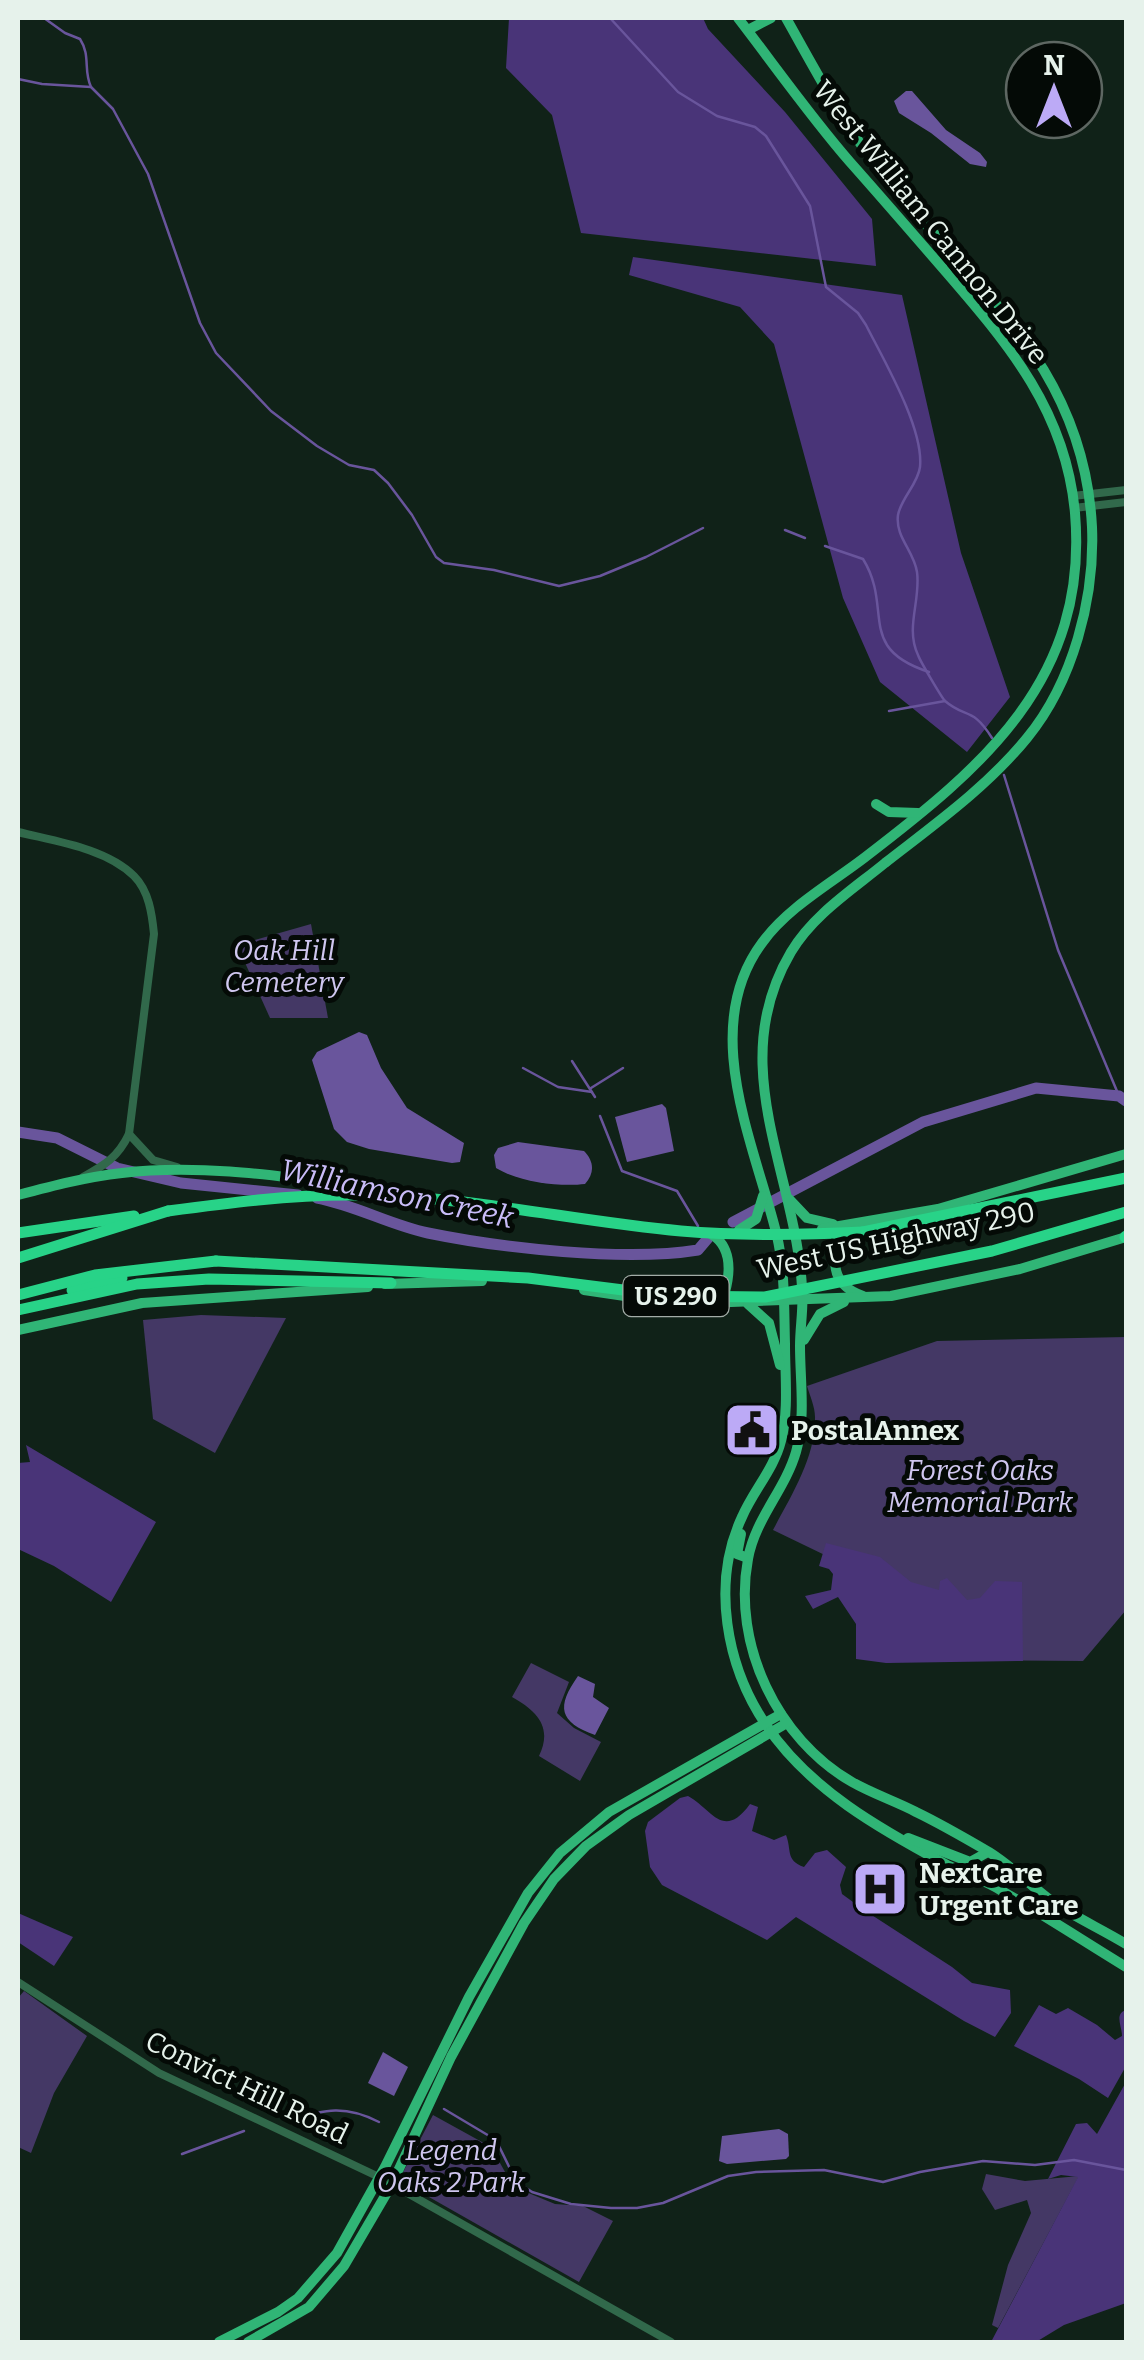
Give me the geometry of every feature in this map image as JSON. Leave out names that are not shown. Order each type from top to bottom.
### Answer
[{"type":"highway","name":"West US Highway 290","points":[[18,1258],[168,1211],[256,1198],[350,1194],[419,1198],[683,1231],[804,1235],[863,1232],[1126,1178]]},
{"type":"highway","points":[[20,1232],[168,1211]]},
{"type":"highway","name":"West US Highway 290","points":[[18,1298],[96,1275],[216,1261],[528,1278],[670,1296],[766,1297],[992,1251],[1126,1212]]},
{"type":"highway","points":[[18,1298],[68,1291],[160,1268]]},
{"type":"highway","points":[[18,1310],[137,1284],[209,1279],[391,1283]]},
{"type":"main road","name":"West William Cannon Drive","points":[[738,18],[824,131],[992,326],[1034,382],[1058,436],[1074,502],[1075,562],[1068,610],[1050,664],[1029,702],[998,744],[918,814],[790,913],[763,941],[741,977],[734,1018],[734,1066],[740,1104],[776,1232],[784,1301],[786,1380],[781,1441],[738,1523],[727,1566],[726,1617],[737,1665],[765,1724],[792,1760],[818,1784],[897,1836],[1002,1890],[1126,1967]]},
{"type":"main road","points":[[748,30],[771,18]]},
{"type":"main road","name":"West William Cannon Drive","points":[[786,18],[862,147],[1014,322],[1049,376],[1075,433],[1090,500],[1092,556],[1086,605],[1072,653],[1032,732],[969,798],[821,915],[791,952],[768,1007],[762,1050],[765,1108],[786,1196],[794,1213],[803,1300],[802,1414]]},
{"type":"main road","points":[[929,252],[943,244]]},
{"type":"main road","points":[[1029,702],[1043,713]]},
{"type":"main road","points":[[876,804],[896,814],[918,814]]},
{"type":"main road","name":"West US Highway 290","points":[[18,1195],[126,1172],[189,1170],[696,1227],[794,1232],[938,1210],[1126,1154]]},
{"type":"main road","points":[[739,1230],[756,1219],[764,1190]]},
{"type":"main road","points":[[794,1213],[813,1221],[849,1226]]},
{"type":"main road","points":[[862,1298],[848,1291],[838,1278],[836,1261],[842,1244],[865,1224]]},
{"type":"main road","points":[[696,1227],[718,1237],[728,1258],[724,1292],[704,1303]]},
{"type":"main road","points":[[18,1330],[142,1303],[280,1295],[391,1283],[509,1282],[679,1304],[891,1296],[985,1278],[1126,1237]]},
{"type":"main road","points":[[800,1350],[806,1333],[820,1314],[862,1298]]},
{"type":"main road","points":[[748,1304],[769,1323],[786,1380]]},
{"type":"main road","points":[[785,1408],[802,1414],[792,1465],[760,1523],[748,1558],[745,1603],[752,1647],[784,1719],[819,1758],[849,1780],[988,1852],[1052,1901],[1126,1944]]},
{"type":"main road","points":[[746,1508],[737,1554],[748,1558]]},
{"type":"main road","points":[[220,2342],[234,2339],[278,2312],[320,2276],[337,2253],[450,2032],[544,1872],[578,1836],[609,1812],[765,1724],[784,1719]]},
{"type":"main road","points":[[248,2342],[303,2311],[330,2284],[392,2184],[451,2056],[524,1923],[554,1879],[586,1846],[629,1814],[773,1734],[784,1719]]},
{"type":"main road","points":[[897,1836],[920,1841],[970,1862],[988,1852]]},
{"type":"main road","points":[[320,2276],[330,2284]]},
{"type":"street","points":[[1074,502],[1126,490]]},
{"type":"street","points":[[1090,500],[1126,502]]},
{"type":"street","points":[[18,832],[100,855],[135,876],[151,906],[154,934],[129,1134],[110,1162],[79,1179]]},
{"type":"street","points":[[129,1134],[153,1160],[189,1170]]},
{"type":"street","name":"Convict Hill Road","points":[[18,1982],[159,2074],[379,2177],[671,2342]]},
{"type":"green space","name":"Oak Hill Cemetery","points":[[311,924],[328,1018],[270,1018],[237,945]]},
{"type":"green space","points":[[201,1315],[286,1318],[215,1453],[153,1419],[143,1320]]},
{"type":"green space","name":"Forest Oaks Memorial Park","points":[[1126,1337],[1126,1610],[1083,1661],[886,1663],[862,1573],[773,1530],[811,1447],[815,1413],[807,1386],[937,1341]]},
{"type":"green space","points":[[531,1663],[569,1682],[557,1713],[574,1728],[601,1742],[580,1781],[539,1756],[544,1737],[540,1721],[512,1697]]},
{"type":"green space","points":[[24,1991],[87,2036],[54,2093],[31,2153],[18,2147],[18,1998]]},
{"type":"green space","name":"Legend Oaks 2 Park","points":[[433,2115],[491,2147],[509,2179],[526,2192],[555,2204],[583,2206],[613,2221],[579,2282],[399,2180]]},
{"type":"green space","points":[[986,2174],[1025,2181],[1079,2176],[998,2328],[992,2325],[1008,2265],[1031,2213],[1027,2200],[995,2210],[982,2189]]},
{"type":"shaded area","points":[[509,18],[703,18],[708,29],[785,112],[872,219],[876,266],[581,233],[552,115],[506,68]]},
{"type":"shaded area","points":[[912,91],[946,130],[980,153],[986,167],[970,164],[899,113],[894,101]]},
{"type":"shaded area","points":[[633,257],[902,295],[961,553],[1010,697],[967,752],[880,682],[843,598],[774,344],[740,307],[629,275]]},
{"type":"shaded area","points":[[359,1032],[367,1035],[381,1068],[407,1108],[464,1143],[460,1162],[369,1149],[347,1142],[334,1129],[312,1060],[317,1052]]},
{"type":"shaded area","points":[[662,1104],[674,1151],[627,1162],[615,1117]]},
{"type":"shaded area","points":[[518,1142],[584,1151],[591,1163],[590,1176],[585,1184],[551,1184],[516,1177],[496,1168],[494,1155],[498,1148]]},
{"type":"shaded area","points":[[26,1445],[156,1522],[111,1602],[54,1566],[18,1549],[18,1463],[30,1462]]},
{"type":"shaded area","points":[[826,1543],[880,1557],[911,1582],[939,1590],[940,1581],[947,1578],[967,1600],[980,1598],[995,1581],[1022,1582],[1023,1661],[886,1663],[856,1659],[856,1624],[838,1597],[813,1609],[805,1596],[831,1590],[833,1574],[819,1566]]},
{"type":"shaded area","points":[[578,1676],[595,1684],[593,1697],[609,1708],[595,1735],[574,1725],[565,1712],[566,1696]]},
{"type":"shaded area","points":[[688,1796],[725,1821],[741,1815],[750,1804],[758,1807],[752,1831],[774,1840],[786,1835],[792,1858],[804,1867],[815,1853],[827,1850],[846,1867],[840,1885],[842,1894],[972,1983],[1010,1990],[1011,2013],[995,2037],[796,1917],[767,1940],[662,1885],[650,1867],[645,1831],[648,1822]]},
{"type":"shaded area","points":[[18,1913],[73,1937],[54,1966],[18,1942]]},
{"type":"shaded area","points":[[1039,2005],[1056,2014],[1068,2008],[1115,2040],[1122,2036],[1119,2017],[1126,2010],[1126,2066],[1108,2098],[1014,2046]]},
{"type":"shaded area","points":[[383,2052],[408,2067],[394,2096],[368,2083]]},
{"type":"shaded area","points":[[1126,2082],[1126,2303],[1064,2325],[1036,2342],[991,2342],[1078,2177],[1061,2175],[1048,2179],[1076,2124],[1087,2123],[1097,2134]]},
{"type":"shaded area","points":[[779,2129],[788,2134],[786,2159],[727,2164],[719,2161],[722,2136]]},
{"type":"waterway","points":[[44,18],[80,39],[91,87]]},
{"type":"waterway","points":[[610,18],[678,92],[717,116],[755,127],[766,136],[810,206],[826,287],[858,313],[866,325],[916,433],[920,467],[898,515],[902,537],[917,572],[914,645],[945,701],[974,717],[992,738]]},
{"type":"waterway","points":[[18,79],[91,87],[113,109],[148,174],[200,323],[216,353],[271,411],[317,446],[349,465],[374,470],[388,483],[436,557],[444,563],[559,586],[600,576],[703,528]]},
{"type":"waterway","points":[[785,530],[805,538]]},
{"type":"waterway","points":[[825,546],[863,559],[872,577],[884,639],[906,662],[929,672]]},
{"type":"waterway","points":[[889,711],[945,701]]},
{"type":"waterway","points":[[1004,775],[1058,950],[1119,1096]]},
{"type":"waterway","points":[[572,1061],[595,1097]]},
{"type":"waterway","points":[[523,1068],[558,1087],[592,1092]]},
{"type":"waterway","points":[[591,1088],[623,1068]]},
{"type":"waterway","name":"Williamson Creek","points":[[733,1222],[923,1122],[1036,1088],[1119,1096],[1126,1101]]},
{"type":"waterway","points":[[600,1116],[622,1171],[677,1191],[698,1226]]},
{"type":"waterway","name":"Williamson Creek","points":[[18,1132],[57,1138],[117,1168],[181,1183],[298,1195]]},
{"type":"waterway","name":"Williamson Creek","points":[[317,1198],[428,1233],[526,1248],[635,1255],[698,1250],[709,1237]]},
{"type":"waterway","points":[[444,2109],[496,2140],[516,2181],[532,2192],[571,2204],[611,2208],[663,2203],[728,2176],[756,2172],[824,2170],[883,2182],[983,2161],[1035,2165],[1074,2160],[1126,2170]]},
{"type":"waterway","points":[[291,2120],[335,2110],[379,2122]]},
{"type":"waterway","points":[[182,2154],[244,2131]]},
{"type":"place","name":"PostalAnnex","points":[[752,1430]]},
{"type":"place","name":"NextCare Urgent Care","points":[[880,1889]]}]
